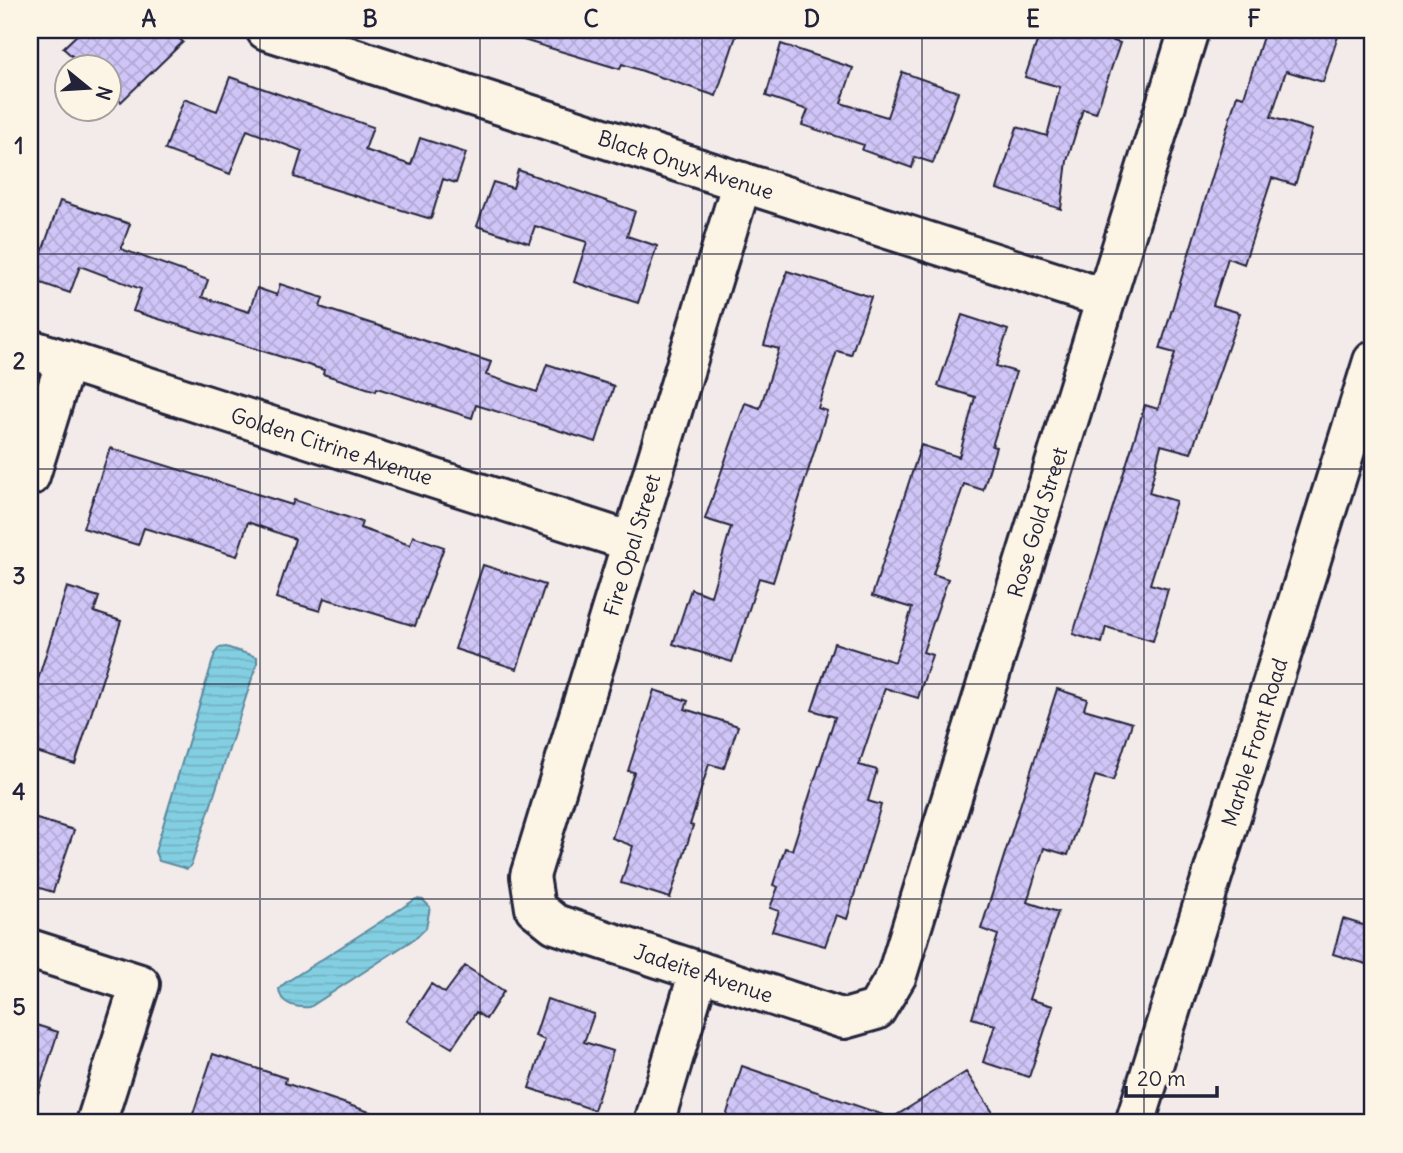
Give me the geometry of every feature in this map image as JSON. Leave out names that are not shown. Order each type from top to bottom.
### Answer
[{"type":"street","name":"Black Onyx Avenue","points":[[267,30],[1104,298]]},
{"type":"street","name":"Rose Gold Street","points":[[876,1010],[897,975],[1189,30]]},
{"type":"street","name":"Fire Opal Street","points":[[535,908],[530,876],[742,182]]},
{"type":"street","name":"Golden Citrine Avenue","points":[[30,349],[632,542]]},
{"type":"street","points":[[30,476],[66,360]]},
{"type":"street","name":"Marble Front Road","points":[[1135,1123],[1373,361]]},
{"type":"street","name":"Jadeite Avenue","points":[[535,908],[555,924],[844,1018],[876,1010]]},
{"type":"street","points":[[30,949],[139,984],[96,1123]]},
{"type":"street","points":[[654,1123],[699,971]]},
{"type":"water","points":[[226,647],[257,657],[257,663],[191,866],[187,869],[159,861],[155,852],[215,653],[219,648]]},
{"type":"water","points":[[416,899],[423,900],[430,907],[426,928],[417,937],[310,1007],[295,1006],[282,999],[279,989],[285,983]]},
{"type":"building","points":[[82,30],[170,30],[183,42],[122,101],[122,52],[67,52],[63,48]]},
{"type":"building","points":[[511,30],[738,30],[716,96],[622,64],[620,69],[510,36]]},
{"type":"building","points":[[1041,30],[1077,30],[1120,43],[1096,113],[1083,109],[1067,161],[1061,209],[997,189],[1017,127],[1047,136],[1060,87],[1025,77]]},
{"type":"building","points":[[1265,30],[1340,30],[1323,82],[1286,71],[1271,117],[1312,130],[1295,185],[1272,178],[1244,264],[1228,258],[1213,305],[1240,313],[1191,453],[1161,445],[1149,493],[1176,501],[1150,584],[1168,589],[1153,641],[1106,627],[1102,643],[1073,634],[1145,405],[1158,409],[1175,353],[1160,349],[1237,95],[1244,97]]},
{"type":"building","points":[[781,44],[853,68],[841,103],[887,117],[902,72],[958,92],[933,163],[915,157],[912,168],[862,150],[864,145],[802,125],[808,110],[766,96]]},
{"type":"building","points":[[230,77],[373,127],[365,150],[411,165],[420,138],[466,153],[456,183],[443,179],[431,219],[294,177],[302,151],[247,130],[230,174],[165,150],[184,99],[217,111]]},
{"type":"building","points":[[518,170],[635,211],[627,236],[657,246],[638,303],[574,282],[587,242],[535,226],[529,243],[477,226],[493,182],[513,188]]},
{"type":"building","points":[[60,201],[130,224],[121,249],[208,280],[202,297],[249,312],[257,288],[277,295],[280,284],[323,298],[320,307],[491,362],[486,375],[537,392],[547,364],[614,386],[596,442],[476,405],[472,418],[377,388],[376,391],[323,374],[324,370],[133,311],[141,289],[80,266],[70,293],[32,280]]},
{"type":"building","points":[[787,271],[871,297],[851,355],[837,351],[818,408],[827,411],[773,582],[759,578],[732,662],[673,644],[691,589],[711,596],[731,527],[705,519],[745,403],[760,408],[779,349],[764,345]]},
{"type":"building","points":[[962,315],[1008,330],[996,366],[1016,372],[992,446],[996,447],[983,490],[964,484],[933,574],[948,579],[923,652],[932,655],[918,698],[885,688],[859,765],[877,770],[868,801],[881,805],[847,919],[836,915],[825,946],[772,931],[779,911],[770,908],[778,887],[773,885],[785,848],[792,850],[835,717],[812,710],[834,643],[895,662],[912,608],[872,596],[921,445],[959,457],[975,397],[938,386]]},
{"type":"building","points":[[110,448],[292,505],[294,500],[362,522],[360,528],[410,545],[413,536],[444,547],[415,626],[324,598],[320,611],[276,598],[295,539],[248,522],[237,556],[144,528],[138,545],[83,528]]},
{"type":"building","points":[[483,565],[545,585],[517,669],[455,649]]},
{"type":"building","points":[[67,587],[99,597],[94,612],[121,621],[75,764],[30,750],[30,705]]},
{"type":"building","points":[[1057,689],[1087,699],[1084,709],[1132,723],[1113,781],[1095,776],[1068,855],[1044,848],[1027,902],[1058,912],[1029,999],[1053,1006],[1029,1077],[983,1062],[995,1025],[972,1018],[998,935],[981,929]]},
{"type":"building","points":[[654,690],[688,701],[685,709],[738,726],[724,768],[709,764],[670,898],[621,883],[633,846],[612,838],[634,772],[628,771]]},
{"type":"building","points":[[30,817],[74,830],[53,892],[30,885]]},
{"type":"building","points":[[1343,919],[1373,928],[1373,966],[1333,954]]},
{"type":"building","points":[[465,966],[504,991],[486,1019],[476,1012],[452,1048],[407,1021],[431,984],[445,993]]},
{"type":"building","points":[[547,999],[594,1014],[584,1042],[613,1051],[594,1110],[529,1088],[545,1040],[535,1036]]},
{"type":"building","points":[[30,1023],[58,1032],[35,1103],[30,1102]]},
{"type":"building","points":[[213,1054],[286,1078],[285,1083],[390,1119],[390,1123],[190,1123]]},
{"type":"building","points":[[742,1066],[892,1118],[966,1072],[1000,1123],[724,1123]]}]
